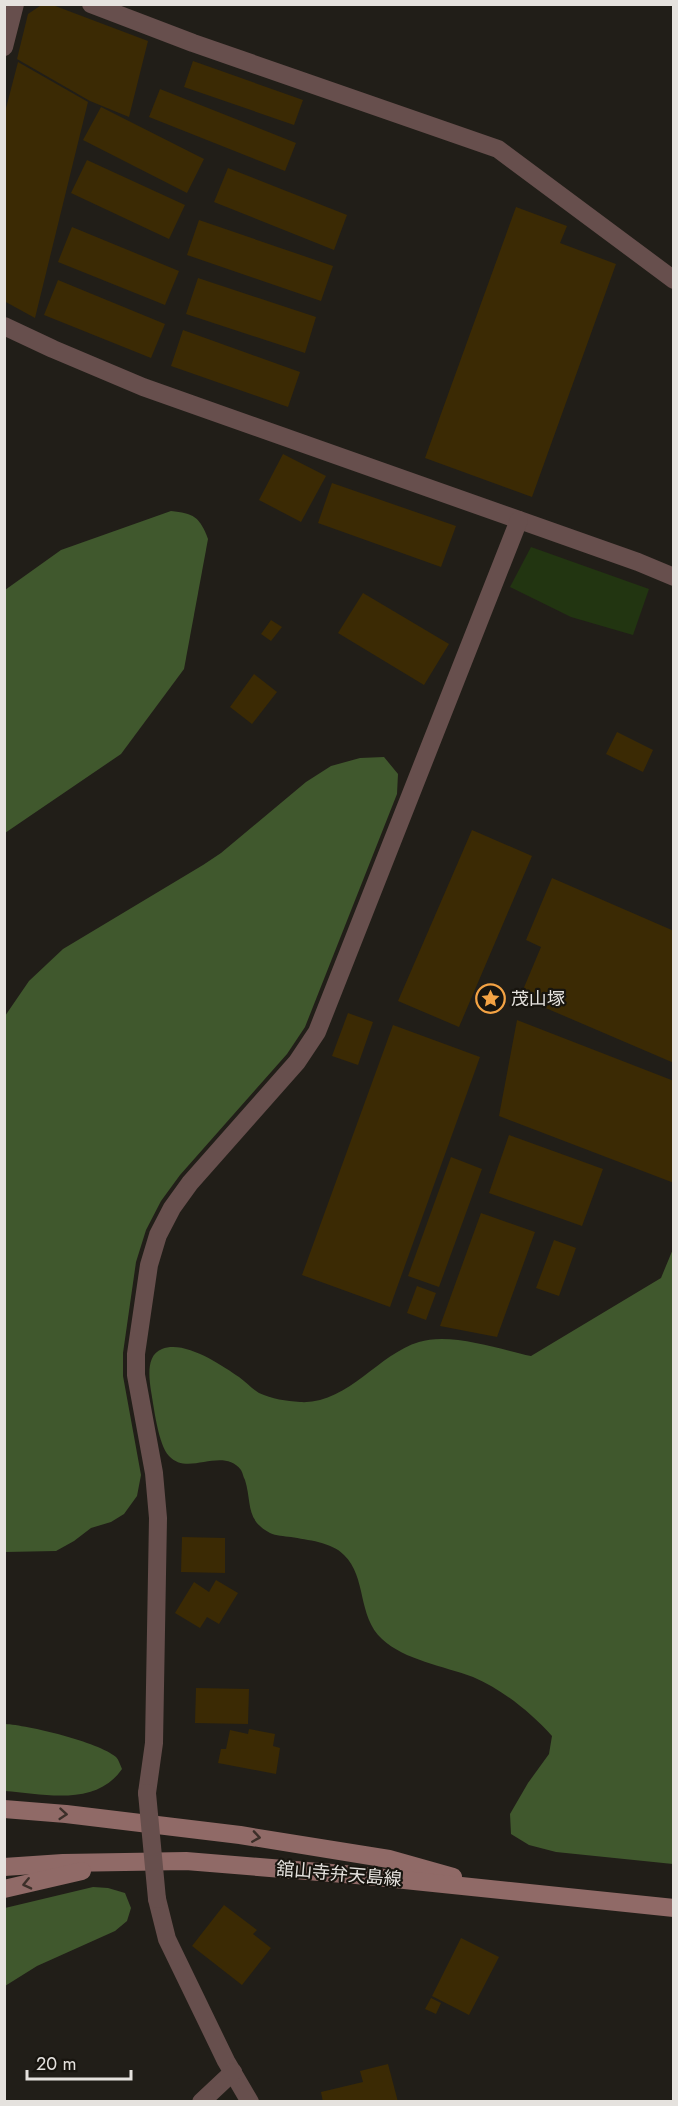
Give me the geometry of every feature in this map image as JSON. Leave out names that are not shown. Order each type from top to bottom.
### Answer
[{"type":"main road","points":[[4,1809],[66,1814],[240,1835],[389,1858],[500,1890]]},
{"type":"main road","points":[[4,1889],[125,1861]]},
{"type":"main road","name":"舘山寺弁天島線","points":[[4,1867],[125,1861],[186,1861],[333,1873],[674,1908]]},
{"type":"street","points":[[4,47],[15,4]]},
{"type":"street","points":[[91,4],[193,43],[498,149],[674,280]]},
{"type":"street","points":[[4,326],[53,350],[143,387],[639,562],[674,577]]},
{"type":"street","points":[[250,2102],[167,1939],[157,1899],[147,1794],[154,1743],[158,1518],[154,1473],[136,1375],[136,1354],[148,1264],[158,1235],[172,1208],[190,1183],[297,1062],[317,1032],[519,520]]},
{"type":"street","points":[[201,2102],[233,2072]]},
{"type":"green space","points":[[171,511],[185,513],[199,521],[208,539],[184,669],[121,754],[5,833],[5,590],[61,550]]},
{"type":"green space","points":[[531,547],[649,589],[633,635],[571,617],[510,587]]},
{"type":"green space","points":[[384,757],[398,774],[397,794],[305,1027],[287,1054],[180,1175],[161,1201],[146,1230],[136,1262],[123,1353],[123,1376],[141,1475],[137,1496],[124,1514],[111,1522],[91,1528],[56,1551],[5,1552],[5,1016],[29,981],[63,949],[221,853],[306,782],[331,766],[360,758]]},
{"type":"green space","points":[[673,1249],[673,1864],[556,1852],[529,1845],[511,1834],[510,1814],[528,1783],[549,1754],[552,1736],[535,1718],[495,1688],[473,1677],[401,1652],[382,1639],[374,1630],[369,1619],[356,1574],[344,1555],[326,1544],[275,1535],[262,1528],[253,1516],[242,1471],[233,1463],[215,1461],[186,1464],[177,1462],[169,1456],[162,1443],[157,1425],[149,1373],[151,1361],[157,1352],[171,1347],[181,1348],[213,1360],[259,1393],[300,1402],[317,1401],[333,1396],[404,1348],[431,1339],[460,1340],[531,1356],[661,1278]]},
{"type":"green space","points":[[5,1724],[29,1727],[95,1746],[116,1757],[122,1769],[111,1781],[98,1789],[84,1793],[52,1795],[5,1791]]},
{"type":"green space","points":[[93,1887],[125,1893],[131,1908],[127,1921],[115,1931],[37,1966],[5,1986],[5,1908]]},
{"type":"building","points":[[43,4],[50,4],[148,41],[129,117],[90,101],[17,59],[28,14]]},
{"type":"building","points":[[193,61],[303,100],[294,125],[184,87]]},
{"type":"building","points":[[18,62],[88,102],[35,318],[4,301],[4,116]]},
{"type":"building","points":[[160,89],[296,143],[285,171],[149,117]]},
{"type":"building","points":[[101,107],[204,159],[187,193],[83,140]]},
{"type":"building","points":[[87,160],[185,205],[169,239],[71,193]]},
{"type":"building","points":[[228,168],[347,215],[334,250],[214,202]]},
{"type":"building","points":[[516,207],[567,226],[560,243],[616,264],[532,497],[425,458]]},
{"type":"building","points":[[199,220],[333,266],[321,301],[187,255]]},
{"type":"building","points":[[72,227],[179,271],[165,305],[58,262]]},
{"type":"building","points":[[198,278],[316,317],[305,353],[186,314]]},
{"type":"building","points":[[58,280],[165,324],[151,358],[44,315]]},
{"type":"building","points":[[183,330],[300,372],[288,407],[171,366]]},
{"type":"building","points":[[283,454],[326,476],[301,522],[259,500]]},
{"type":"building","points":[[332,483],[456,526],[441,567],[318,523]]},
{"type":"building","points":[[363,593],[449,644],[424,685],[338,633]]},
{"type":"building","points":[[271,620],[282,627],[271,641],[261,634]]},
{"type":"building","points":[[254,674],[277,692],[252,724],[230,707]]},
{"type":"building","points":[[617,732],[653,750],[643,772],[606,754]]},
{"type":"building","points":[[472,830],[532,856],[459,1027],[398,1001]]},
{"type":"building","points":[[552,878],[674,931],[674,1063],[520,997],[541,947],[526,940]]},
{"type":"building","points":[[348,1013],[373,1022],[358,1065],[332,1056]]},
{"type":"building","points":[[517,1020],[674,1081],[674,1183],[499,1116]]},
{"type":"building","points":[[393,1025],[480,1057],[390,1307],[302,1275]]},
{"type":"building","points":[[509,1135],[603,1169],[582,1226],[489,1193]]},
{"type":"building","points":[[451,1157],[482,1169],[439,1287],[408,1276]]},
{"type":"building","points":[[481,1213],[535,1232],[497,1337],[440,1326]]},
{"type":"building","points":[[554,1240],[576,1248],[559,1296],[536,1288]]},
{"type":"building","points":[[417,1286],[436,1293],[426,1320],[407,1313]]},
{"type":"building","points":[[182,1537],[225,1538],[225,1573],[181,1572]]},
{"type":"building","points":[[216,1580],[238,1593],[219,1624],[207,1617],[200,1628],[175,1613],[194,1582],[209,1592]]},
{"type":"building","points":[[196,1688],[249,1689],[248,1724],[195,1723]]},
{"type":"building","points":[[249,1729],[275,1734],[273,1746],[280,1748],[276,1774],[218,1763],[221,1749],[226,1749],[230,1730],[248,1734]]},
{"type":"building","points":[[224,1905],[257,1930],[253,1934],[271,1948],[242,1985],[192,1946]]},
{"type":"building","points":[[461,1938],[499,1957],[469,2015],[432,1996]]},
{"type":"building","points":[[431,1998],[441,2003],[436,2014],[425,2009]]},
{"type":"building","points":[[388,2064],[398,2102],[323,2102],[321,2092],[363,2082],[360,2071]]},
{"type":"place","name":"茂山塚","points":[[490,999]]}]
